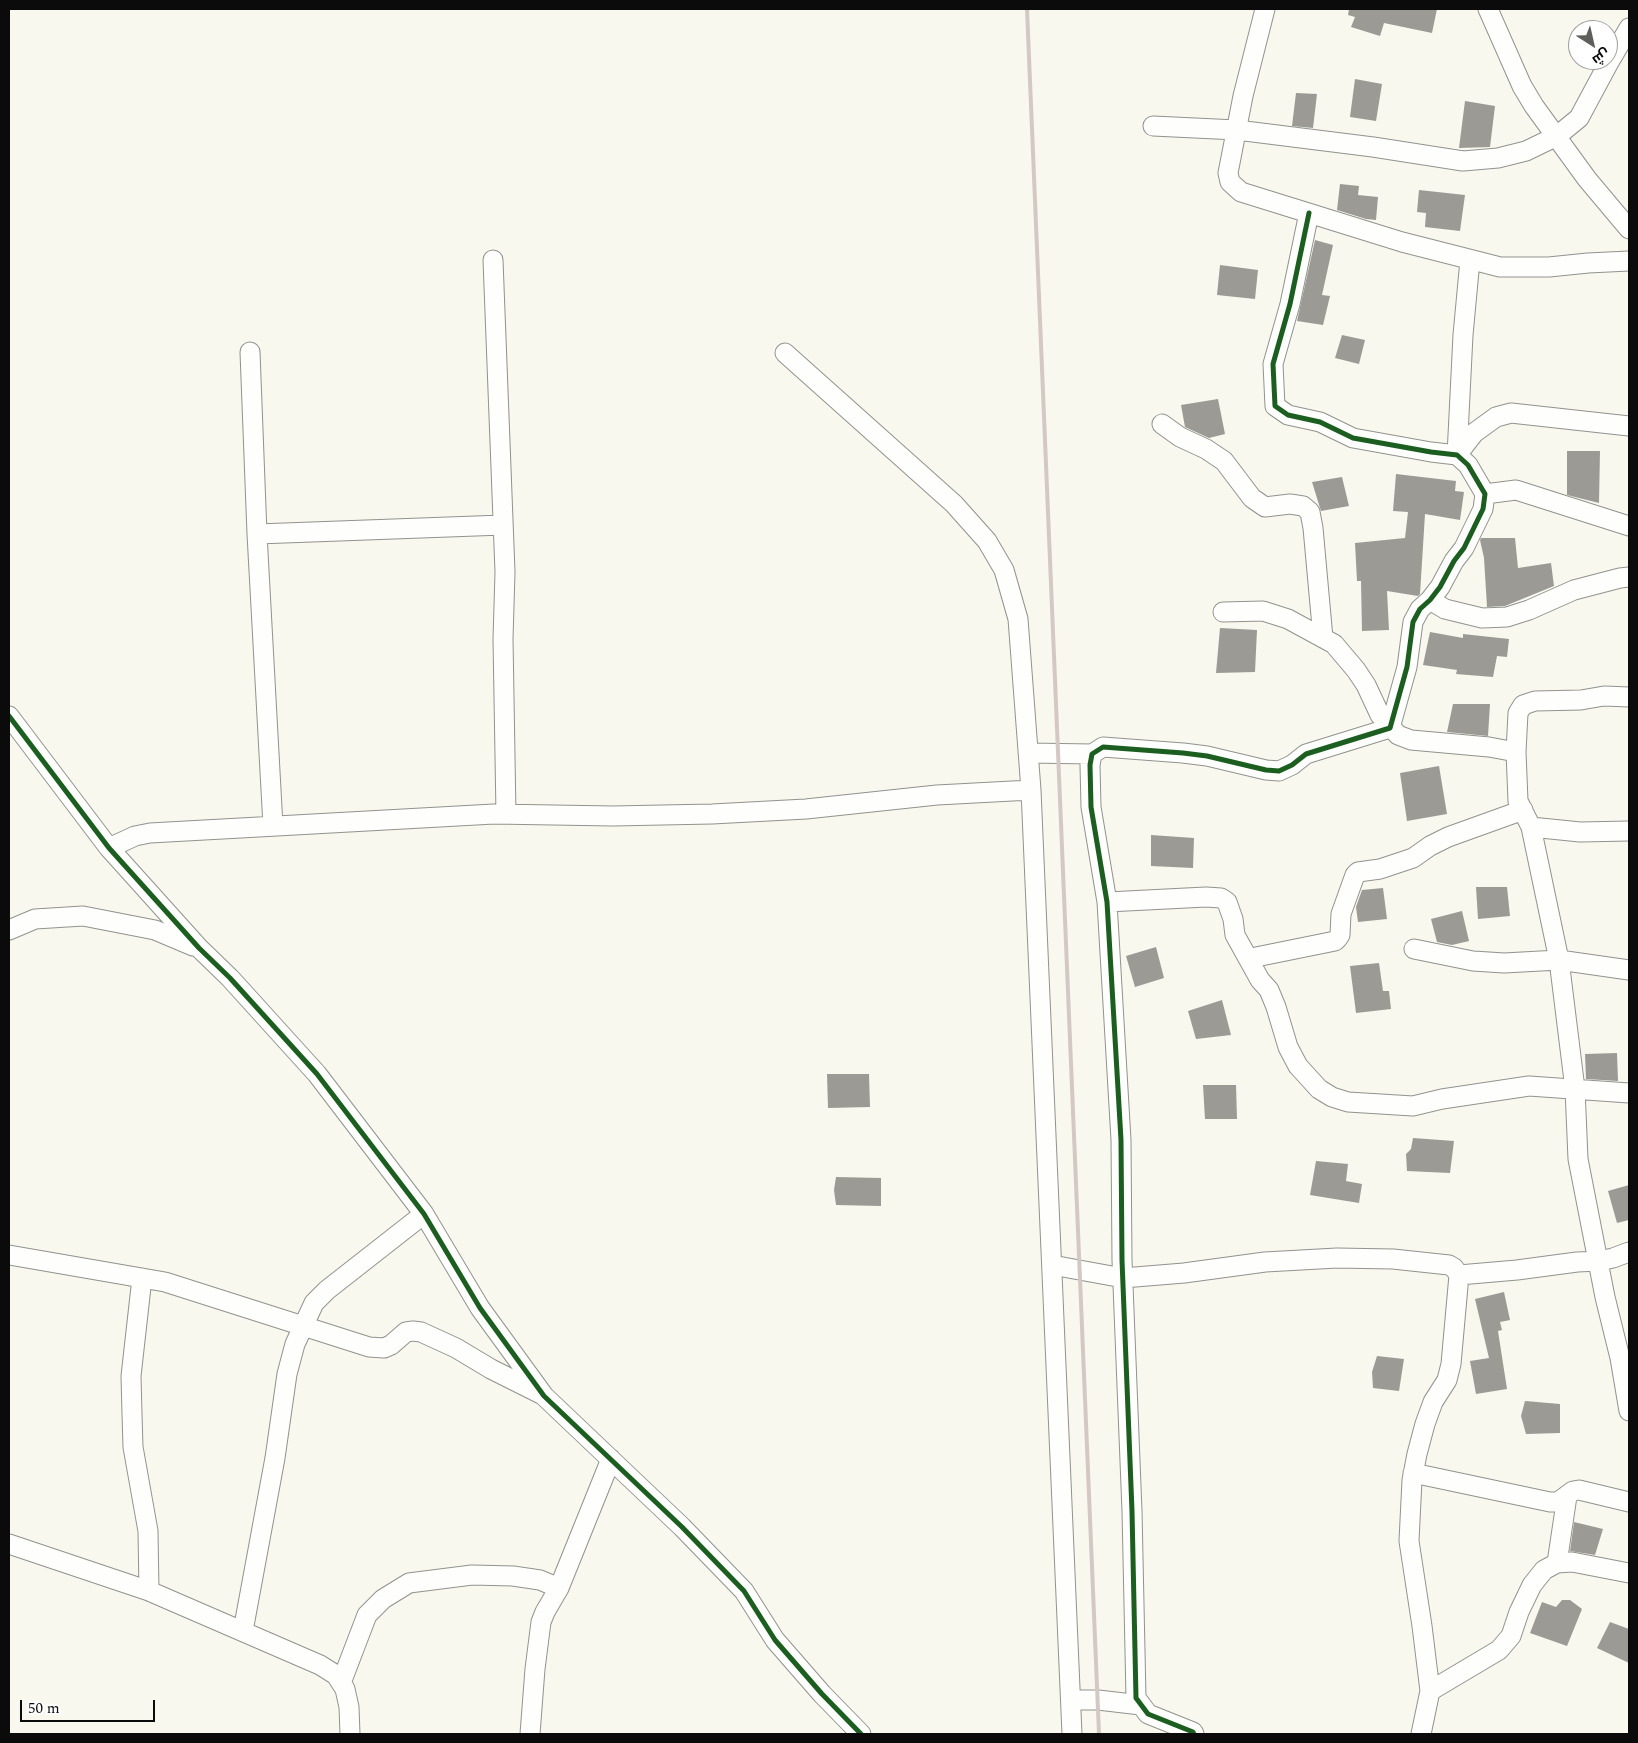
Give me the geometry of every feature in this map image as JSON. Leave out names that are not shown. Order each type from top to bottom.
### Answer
[{"type":"street","points":[[1265,9],[1243,96],[1228,173],[1230,182],[1241,192],[1393,240],[1500,267],[1549,267],[1629,261]]},
{"type":"street","points":[[1488,9],[1522,86],[1587,179],[1626,219]]},
{"type":"street","points":[[1153,126],[1237,130],[1373,147],[1463,161],[1498,158],[1526,151],[1557,136],[1579,118],[1629,28]]},
{"type":"street","points":[[1309,213],[1290,304],[1273,364],[1275,406],[1288,415],[1320,422],[1353,438],[1422,451],[1457,455],[1468,465],[1480,482],[1485,494],[1484,509],[1472,533],[1430,600],[1420,609],[1413,622],[1407,667],[1390,728]]},
{"type":"street","points":[[493,260],[505,572],[503,674],[506,814]]},
{"type":"street","points":[[1457,455],[1463,335],[1470,260]]},
{"type":"street","points":[[250,352],[272,826]]},
{"type":"street","points":[[785,353],[954,504],[987,541],[1004,570],[1018,619],[1031,790],[1072,1734]]},
{"type":"street","points":[[1457,455],[1474,433],[1496,416],[1511,413],[1629,426]]},
{"type":"street","points":[[1162,424],[1180,437],[1224,460],[1252,498],[1265,507],[1290,504],[1303,506],[1310,512],[1323,638]]},
{"type":"street","points":[[1485,494],[1516,490],[1629,526]]},
{"type":"street","points":[[257,534],[503,525]]},
{"type":"street","points":[[1430,600],[1445,610],[1463,614],[1482,618],[1507,617],[1529,610],[1574,590],[1629,577]]},
{"type":"street","points":[[1223,612],[1263,611],[1288,619],[1334,644],[1366,685],[1380,715],[1398,735],[1411,740],[1489,747],[1516,752]]},
{"type":"street","points":[[1629,697],[1604,696],[1580,700],[1536,701],[1523,705],[1518,713],[1516,752],[1518,801],[1531,827],[1559,960],[1575,1089],[1578,1159],[1605,1297],[1620,1358],[1629,1411]]},
{"type":"street","points":[[9,716],[109,848],[199,948],[230,978],[318,1074],[424,1214],[480,1308],[544,1396],[682,1527],[744,1591],[775,1640],[822,1694],[861,1734]]},
{"type":"street","points":[[1028,753],[1092,754],[1103,747],[1207,756],[1266,770],[1279,771],[1292,765],[1306,754],[1390,728]]},
{"type":"street","points":[[1092,754],[1090,765],[1091,807],[1106,902],[1121,1140],[1123,1278],[1132,1511],[1136,1698],[1148,1714],[1194,1734]]},
{"type":"street","points":[[109,848],[135,836],[150,833],[506,814],[613,816],[712,814],[806,809],[937,795],[1031,790]]},
{"type":"street","points":[[1249,960],[1335,941],[1340,935],[1341,914],[1355,875],[1358,872],[1380,869],[1412,858],[1448,837],[1523,810]]},
{"type":"street","points":[[1531,827],[1580,832],[1629,832]]},
{"type":"street","points":[[1106,902],[1206,897],[1221,898],[1227,902],[1230,908],[1235,935],[1260,980],[1269,990],[1288,1047],[1298,1066],[1319,1089],[1332,1097],[1348,1102],[1413,1106],[1442,1099],[1529,1086],[1629,1092]]},
{"type":"street","points":[[9,930],[35,919],[82,916],[155,930],[199,948]]},
{"type":"street","points":[[1414,949],[1481,962],[1504,963],[1559,960],[1629,970]]},
{"type":"street","points":[[243,1632],[276,1458],[287,1374],[295,1344],[314,1303],[326,1290],[424,1214]]},
{"type":"street","points":[[1459,1276],[1599,1261],[1629,1252]]},
{"type":"street","points":[[9,1255],[165,1282],[369,1347],[384,1348],[391,1345],[406,1332],[422,1332],[456,1348],[491,1369],[544,1396]]},
{"type":"street","points":[[1052,1265],[1123,1278],[1184,1273],[1265,1262],[1337,1258],[1393,1259],[1449,1265],[1454,1268],[1459,1276],[1451,1364],[1447,1380],[1433,1402],[1425,1424],[1413,1473],[1409,1540],[1430,1691],[1421,1734]]},
{"type":"street","points":[[142,1278],[131,1376],[133,1448],[148,1532],[149,1591]]},
{"type":"street","points":[[530,1734],[541,1622],[559,1588],[611,1459]]},
{"type":"street","points":[[1413,1473],[1550,1502],[1558,1502],[1573,1491],[1579,1490],[1629,1502]]},
{"type":"street","points":[[1557,1563],[1567,1496]]},
{"type":"street","points":[[9,1544],[149,1591],[320,1665],[336,1675],[345,1689],[349,1706],[350,1734]]},
{"type":"street","points":[[1430,1691],[1499,1650],[1511,1636],[1519,1612],[1532,1585],[1544,1570],[1557,1563],[1572,1562],[1629,1573]]},
{"type":"street","points":[[341,1683],[367,1615],[383,1599],[398,1588],[410,1583],[472,1575],[513,1576],[540,1580],[559,1588]]},
{"type":"street","points":[[1072,1700],[1098,1700],[1141,1705]]},
{"type":"building","points":[[1349,9],[1437,9],[1432,33],[1384,23],[1380,36],[1351,27],[1355,17],[1348,15]]},
{"type":"building","points":[[1355,79],[1382,84],[1376,121],[1350,117]]},
{"type":"building","points":[[1296,93],[1317,94],[1313,128],[1292,126]]},
{"type":"building","points":[[1465,101],[1495,106],[1490,147],[1459,148]]},
{"type":"building","points":[[1340,184],[1359,186],[1358,195],[1378,197],[1376,220],[1366,219],[1337,210]]},
{"type":"building","points":[[1419,190],[1465,195],[1460,231],[1425,227],[1426,213],[1417,212]]},
{"type":"building","points":[[1315,240],[1333,245],[1322,295],[1330,296],[1323,325],[1297,321]]},
{"type":"building","points":[[1220,265],[1258,270],[1255,299],[1217,295]]},
{"type":"building","points":[[1342,335],[1365,340],[1359,364],[1335,358]]},
{"type":"building","points":[[1218,399],[1225,434],[1209,438],[1185,427],[1181,405]]},
{"type":"building","points":[[1567,451],[1600,451],[1599,503],[1567,495]]},
{"type":"building","points":[[1396,474],[1456,481],[1455,491],[1464,492],[1460,520],[1425,514],[1420,594],[1418,596],[1387,591],[1389,630],[1362,631],[1361,581],[1357,581],[1355,543],[1405,538],[1408,512],[1393,511]]},
{"type":"building","points":[[1342,477],[1349,506],[1321,511],[1312,482]]},
{"type":"building","points":[[1481,538],[1515,538],[1518,568],[1551,563],[1554,586],[1505,606],[1487,607]]},
{"type":"building","points":[[1220,628],[1257,630],[1255,672],[1216,673]]},
{"type":"building","points":[[1430,632],[1463,638],[1463,634],[1509,639],[1507,657],[1497,656],[1493,677],[1456,674],[1457,670],[1423,665]]},
{"type":"building","points":[[1453,704],[1490,704],[1488,736],[1447,732]]},
{"type":"building","points":[[1439,766],[1447,814],[1407,821],[1400,773]]},
{"type":"building","points":[[1151,835],[1194,838],[1193,868],[1151,866]]},
{"type":"building","points":[[1476,887],[1507,887],[1510,916],[1478,919]]},
{"type":"building","points":[[1383,888],[1387,919],[1358,922],[1356,907],[1362,890]]},
{"type":"building","points":[[1462,911],[1469,941],[1452,945],[1437,942],[1431,919]]},
{"type":"building","points":[[1156,947],[1164,978],[1135,987],[1126,956]]},
{"type":"building","points":[[1379,963],[1383,991],[1389,991],[1391,1009],[1356,1013],[1350,966]]},
{"type":"building","points":[[1222,1000],[1231,1035],[1196,1039],[1188,1011]]},
{"type":"building","points":[[1617,1053],[1618,1081],[1586,1079],[1585,1054]]},
{"type":"building","points":[[827,1074],[869,1074],[870,1107],[828,1108]]},
{"type":"building","points":[[1203,1085],[1236,1085],[1237,1119],[1205,1119]]},
{"type":"building","points":[[1413,1138],[1454,1141],[1450,1173],[1407,1171],[1406,1154],[1411,1149]]},
{"type":"building","points":[[1316,1161],[1348,1164],[1346,1181],[1362,1184],[1359,1203],[1310,1195]]},
{"type":"building","points":[[836,1177],[881,1178],[881,1206],[836,1205],[834,1190]]},
{"type":"building","points":[[1629,1185],[1629,1220],[1617,1223],[1608,1191]]},
{"type":"building","points":[[1504,1292],[1510,1320],[1500,1322],[1502,1330],[1498,1331],[1507,1389],[1476,1394],[1470,1361],[1489,1358],[1475,1299]]},
{"type":"building","points":[[1377,1356],[1404,1359],[1399,1391],[1373,1388],[1372,1372]]},
{"type":"building","points":[[1525,1401],[1560,1404],[1560,1433],[1526,1434],[1521,1416]]},
{"type":"building","points":[[1574,1522],[1603,1529],[1595,1555],[1570,1551]]},
{"type":"building","points":[[1562,1600],[1570,1600],[1582,1609],[1567,1646],[1530,1633],[1542,1602],[1556,1607]]},
{"type":"building","points":[[1610,1622],[1629,1629],[1629,1663],[1597,1648]]},
{"type":"railway","points":[[1027,9],[1099,1734]]},
{"type":"cycle path","points":[[1194,1734],[1148,1714],[1136,1698],[1132,1511],[1122,1260],[1121,1140],[1107,902],[1091,807],[1090,765],[1092,754],[1103,747],[1183,753],[1279,771],[1292,765],[1306,754],[1390,728],[1407,667],[1413,622],[1420,609],[1440,587],[1454,561],[1464,548],[1483,509],[1485,494],[1468,465],[1457,455],[1353,438],[1320,422],[1288,415],[1275,406],[1273,364],[1290,304],[1309,213]]},
{"type":"cycle path","points":[[9,716],[109,848],[317,1074],[424,1214],[480,1308],[544,1396],[682,1527],[744,1591],[775,1640],[822,1694],[861,1734]]}]
